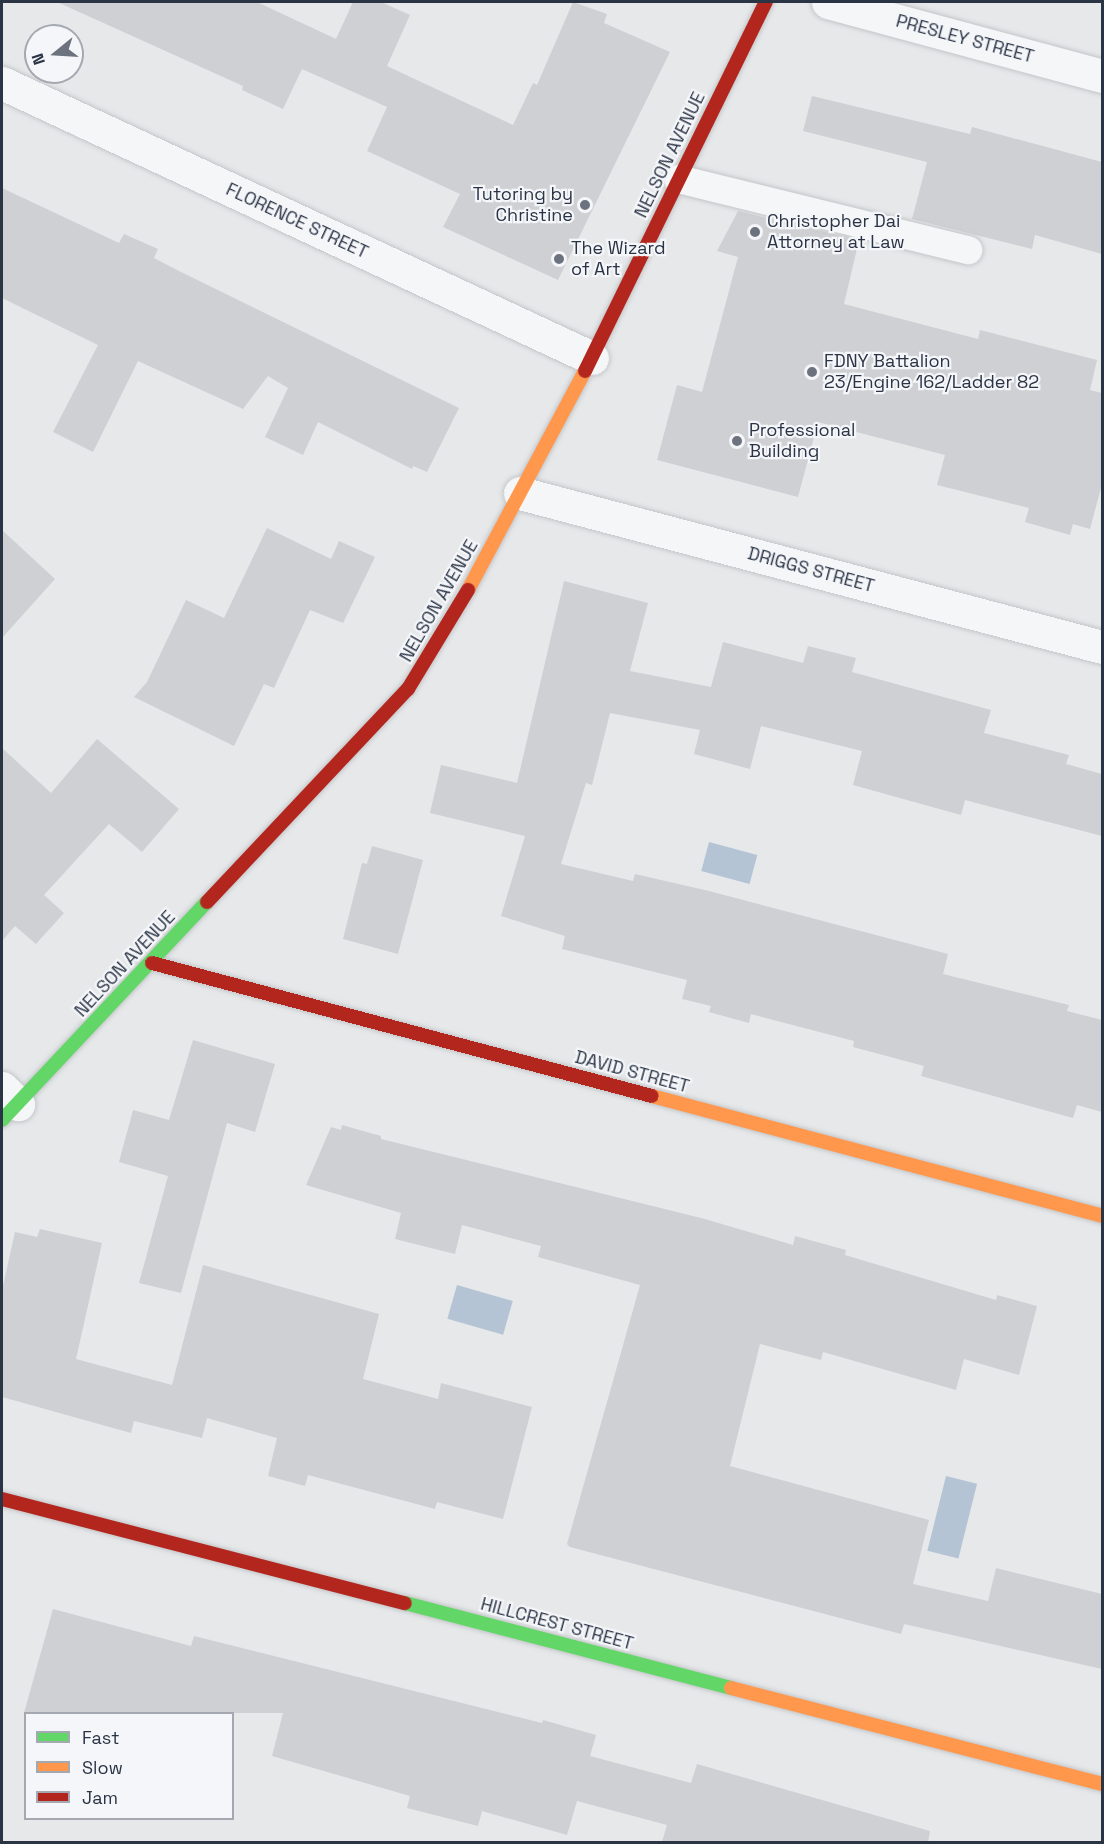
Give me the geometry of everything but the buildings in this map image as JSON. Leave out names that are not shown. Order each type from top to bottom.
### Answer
[{"type":"street","name":"NELSON AVENUE","points":[[7,1104],[152,963],[408,689],[442,638],[592,358],[766,2]]},
{"type":"street","name":"PRESLEY STREET","points":[[828,2],[1102,76]]},
{"type":"street","name":"FLORENCE STREET","points":[[2,83],[592,358]]},
{"type":"street","name":"DRIGGS STREET","points":[[520,493],[1102,647]]},
{"type":"street","name":"DAVID STREET","points":[[152,963],[1102,1216]]},
{"type":"street","name":"HILLCREST STREET","points":[[2,1498],[1102,1784]]},
{"type":"lane","points":[[678,179],[968,250]]},
{"type":"water","points":[[709,842],[757,855],[750,884],[701,871]]},
{"type":"water","points":[[457,1285],[513,1301],[503,1335],[447,1319]]},
{"type":"water","points":[[946,1476],[977,1484],[958,1558],[927,1551]]},
{"type":"traffic: fast","points":[[2,1120],[207,902]]},
{"type":"traffic: fast","points":[[405,1603],[731,1688]]},
{"type":"traffic: slow","points":[[468,590],[585,371]]},
{"type":"traffic: slow","points":[[652,1096],[1102,1216]]},
{"type":"traffic: slow","points":[[731,1688],[1102,1784]]},
{"type":"traffic: jam","points":[[585,371],[766,2]]},
{"type":"traffic: jam","points":[[207,902],[408,689],[468,590]]},
{"type":"traffic: jam","points":[[152,963],[652,1096]]},
{"type":"traffic: jam","points":[[2,1499],[405,1603]]},
{"type":"place","name":"Tutoring by Christine","points":[[585,205]]},
{"type":"place","name":"Christopher Dai Attorney at Law","points":[[755,232]]},
{"type":"place","name":"The Wizard of Art","points":[[559,259]]},
{"type":"place","name":"FDNY Battalion 23/Engine 162/Ladder 82","points":[[812,372]]},
{"type":"place","name":"Professional Building","points":[[737,441]]}]
